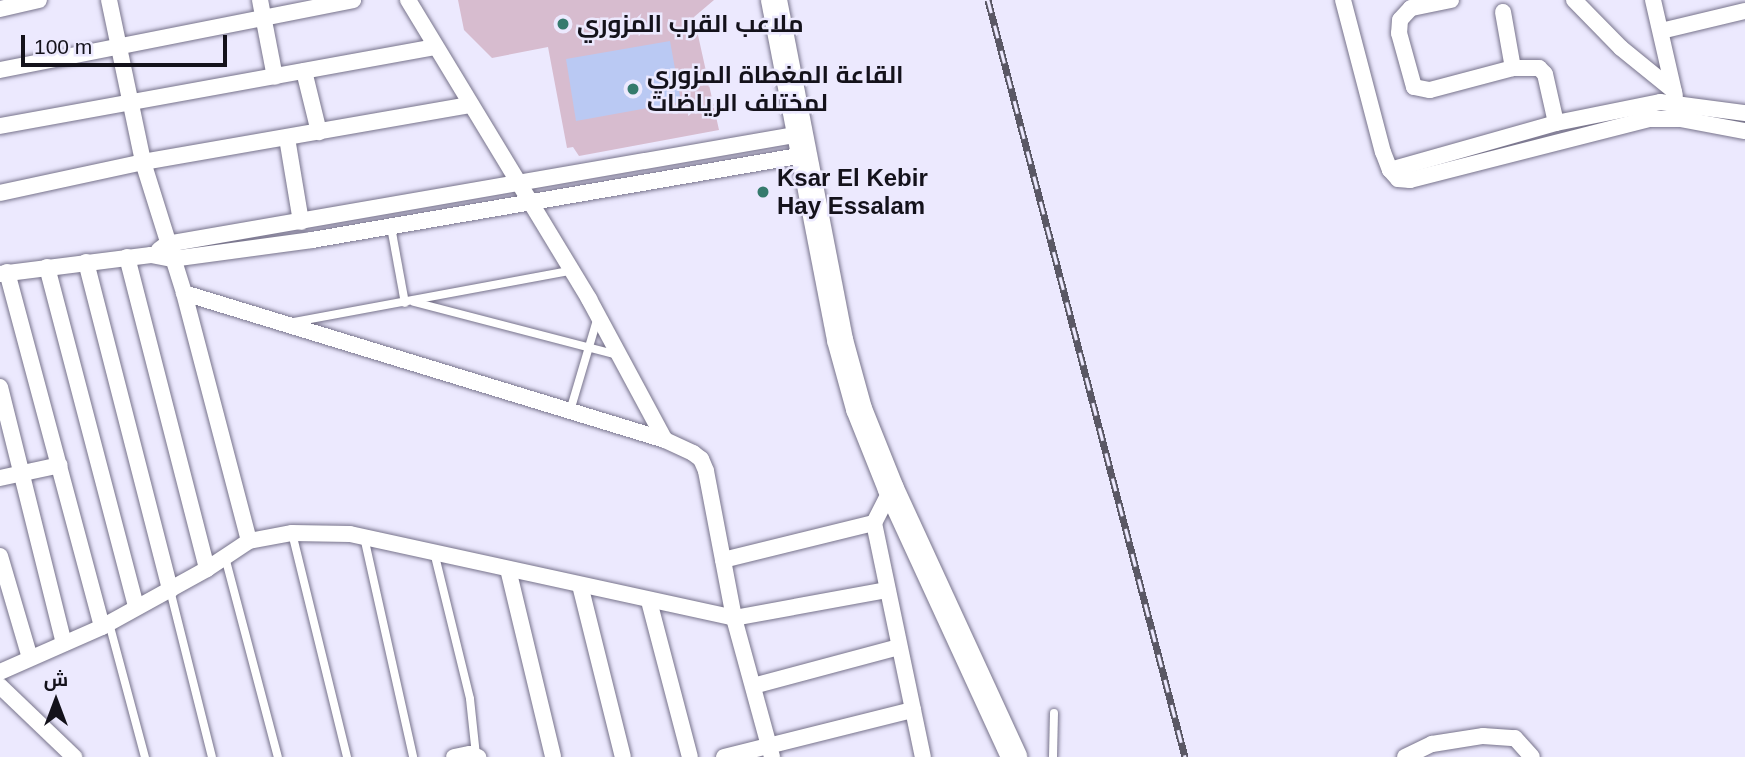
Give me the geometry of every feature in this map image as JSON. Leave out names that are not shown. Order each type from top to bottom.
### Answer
[{"type":"main road","points":[[774,0],[846,364],[859,409],[891,488],[1014,757]]},
{"type":"street","points":[[0,9],[39,0]]},
{"type":"street","points":[[109,0],[143,162],[184,293],[249,541]]},
{"type":"street","points":[[260,0],[275,76]]},
{"type":"street","points":[[0,70],[353,0]]},
{"type":"street","points":[[408,0],[520,182],[665,439]]},
{"type":"street","points":[[1343,0],[1376,129],[1390,170],[1398,179],[1410,180],[1632,122],[1677,104]]},
{"type":"street","points":[[1451,0],[1411,8],[1400,20],[1399,33],[1415,87],[1430,90],[1513,68],[1539,68],[1545,74],[1556,123]]},
{"type":"street","points":[[1574,0],[1677,104],[1745,131]]},
{"type":"street","points":[[1653,0],[1677,104]]},
{"type":"street","points":[[1661,30],[1745,11]]},
{"type":"street","points":[[1503,12],[1513,68]]},
{"type":"street","points":[[0,126],[436,47]]},
{"type":"street","points":[[304,71],[319,131]]},
{"type":"street","points":[[1390,170],[1556,123],[1660,102],[1745,113]]},
{"type":"street","points":[[0,193],[143,162],[471,105]]},
{"type":"street","points":[[286,138],[301,222]]},
{"type":"street","points":[[169,252],[301,222],[520,182],[802,144]]},
{"type":"street","points":[[105,625],[4,273],[391,227],[531,202],[802,144]]},
{"type":"street","points":[[127,257],[207,569]]},
{"type":"street","points":[[86,262],[170,590]]},
{"type":"street","points":[[47,267],[136,607]]},
{"type":"street","points":[[184,293],[665,439],[701,459],[711,493],[734,618],[770,751]]},
{"type":"street","points":[[0,387],[64,643]]},
{"type":"street","points":[[0,478],[60,465]]},
{"type":"street","points":[[891,488],[874,523],[923,757]]},
{"type":"street","points":[[723,560],[874,523]]},
{"type":"street","points":[[0,672],[105,625],[207,569],[249,541],[292,533],[318,531],[364,537],[734,618],[887,590]]},
{"type":"street","points":[[0,556],[6,609],[30,658]]},
{"type":"street","points":[[508,569],[553,757]]},
{"type":"street","points":[[580,585],[623,757]]},
{"type":"street","points":[[649,601],[690,757]]},
{"type":"street","points":[[753,686],[899,648]]},
{"type":"street","points":[[0,686],[74,757]]},
{"type":"street","points":[[724,757],[770,751],[913,710]]},
{"type":"street","points":[[1405,757],[1432,744],[1483,736],[1515,738],[1532,757]]},
{"type":"street","points":[[454,757],[477,756]]},
{"type":"lane","points":[[391,227],[408,302]]},
{"type":"lane","points":[[285,324],[570,271]]},
{"type":"lane","points":[[408,302],[516,328],[588,350],[620,355]]},
{"type":"lane","points":[[570,411],[598,316]]},
{"type":"lane","points":[[292,533],[347,757]]},
{"type":"lane","points":[[364,537],[413,757]]},
{"type":"lane","points":[[434,552],[470,699],[477,756]]},
{"type":"lane","points":[[225,557],[278,757]]},
{"type":"lane","points":[[170,590],[212,757]]},
{"type":"lane","points":[[105,625],[145,757]]},
{"type":"lane","points":[[1053,757],[1054,713]]},
{"type":"shaded area","name":"القاعة المغطاة المزوري لمختلف الرياضات","points":[[458,0],[714,0],[694,17],[719,130],[579,156],[573,147],[567,148],[548,47],[492,58],[464,30]]},
{"type":"building","points":[[670,41],[681,102],[576,121],[566,59]]},
{"type":"railway","points":[[988,0],[1185,757]]},
{"type":"place","name":"ملاعب القرب المزوري","points":[[563,24]]},
{"type":"place","name":"القاعة المغطاة المزوري لمختلف الرياضات","points":[[633,89]]},
{"type":"place","name":"Ksar El Kebir Hay Essalam","points":[[763,192]]}]
